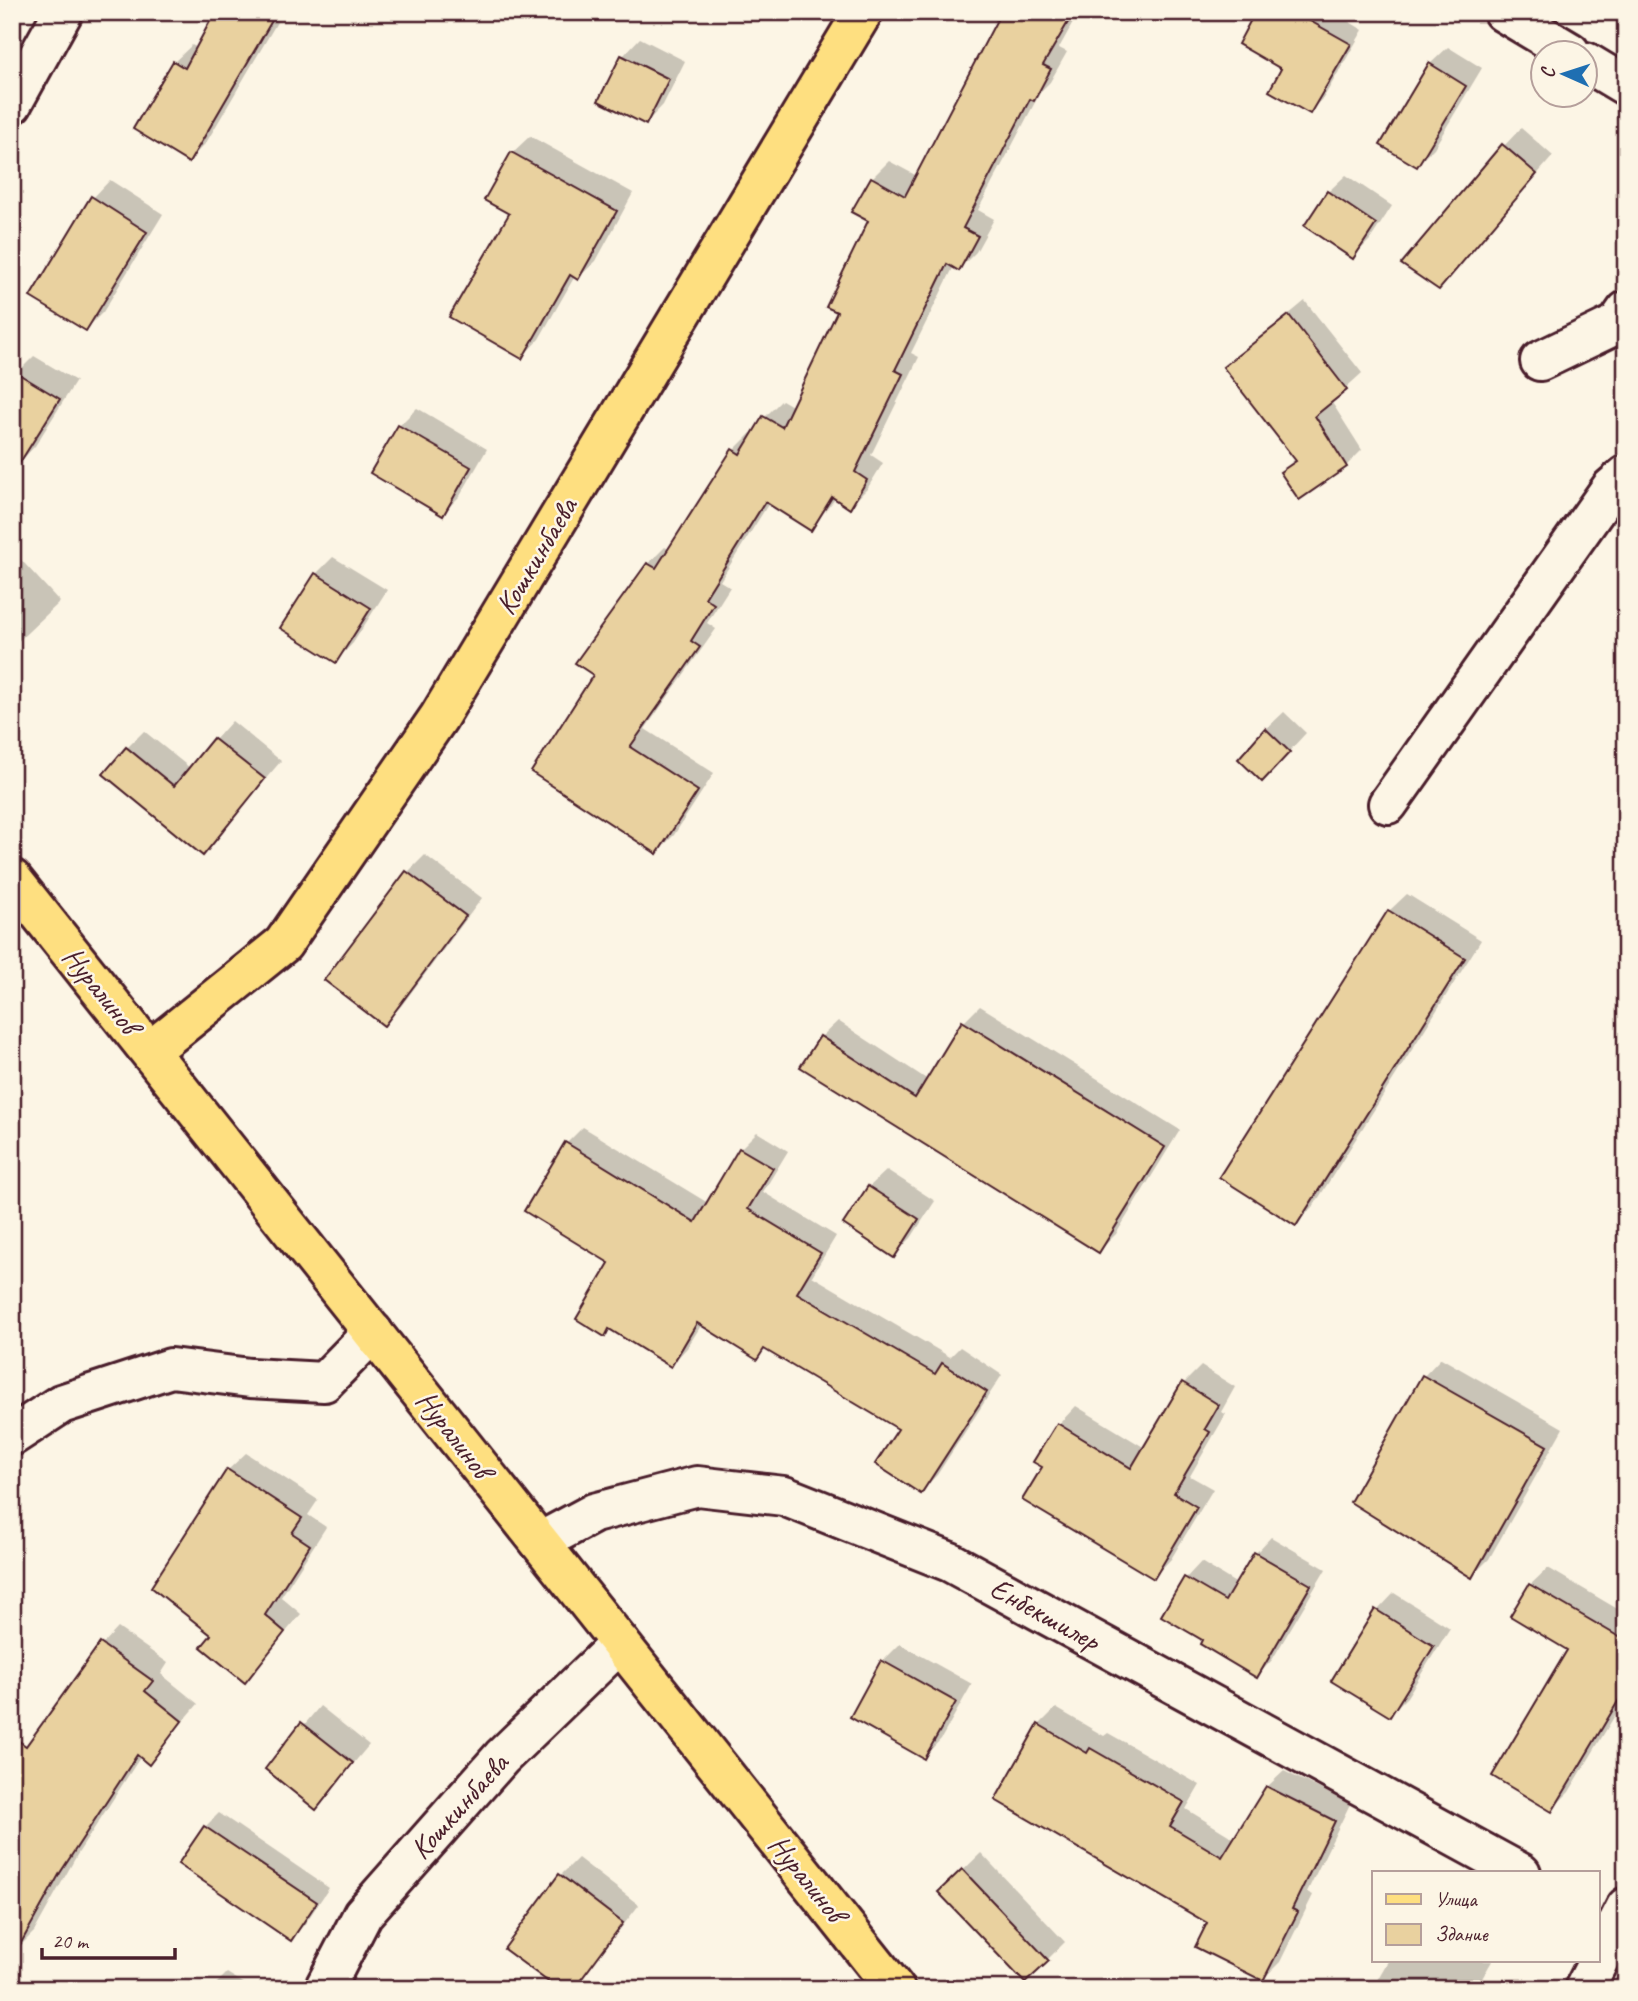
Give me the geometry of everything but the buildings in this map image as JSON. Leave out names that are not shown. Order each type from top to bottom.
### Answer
[{"type":"main road","name":"Кошкинбаева","points":[[150,1051],[283,944],[439,717],[863,12]]},
{"type":"main road","name":"Нуралинов","points":[[12,880],[895,1989]]},
{"type":"street","points":[[12,104],[63,12]]},
{"type":"street","points":[[1503,12],[1547,38]]},
{"type":"street","points":[[1600,70],[1626,86]]},
{"type":"street","points":[[1540,361],[1617,324],[1626,311]]},
{"type":"street","points":[[1388,804],[1611,488],[1626,475]]},
{"type":"street","points":[[12,1436],[61,1404],[171,1368],[250,1378],[324,1382],[373,1332]]},
{"type":"street","name":"Енбекшилер","points":[[540,1542],[594,1513],[697,1486],[784,1496],[950,1562],[1517,1871]]},
{"type":"street","name":"Кошкинбаева","points":[[324,1989],[363,1914],[502,1757],[620,1643]]},
{"type":"street","points":[[1600,1954],[1616,1920]]},
{"type":"street","points":[[1584,1989],[1597,1962]]}]
